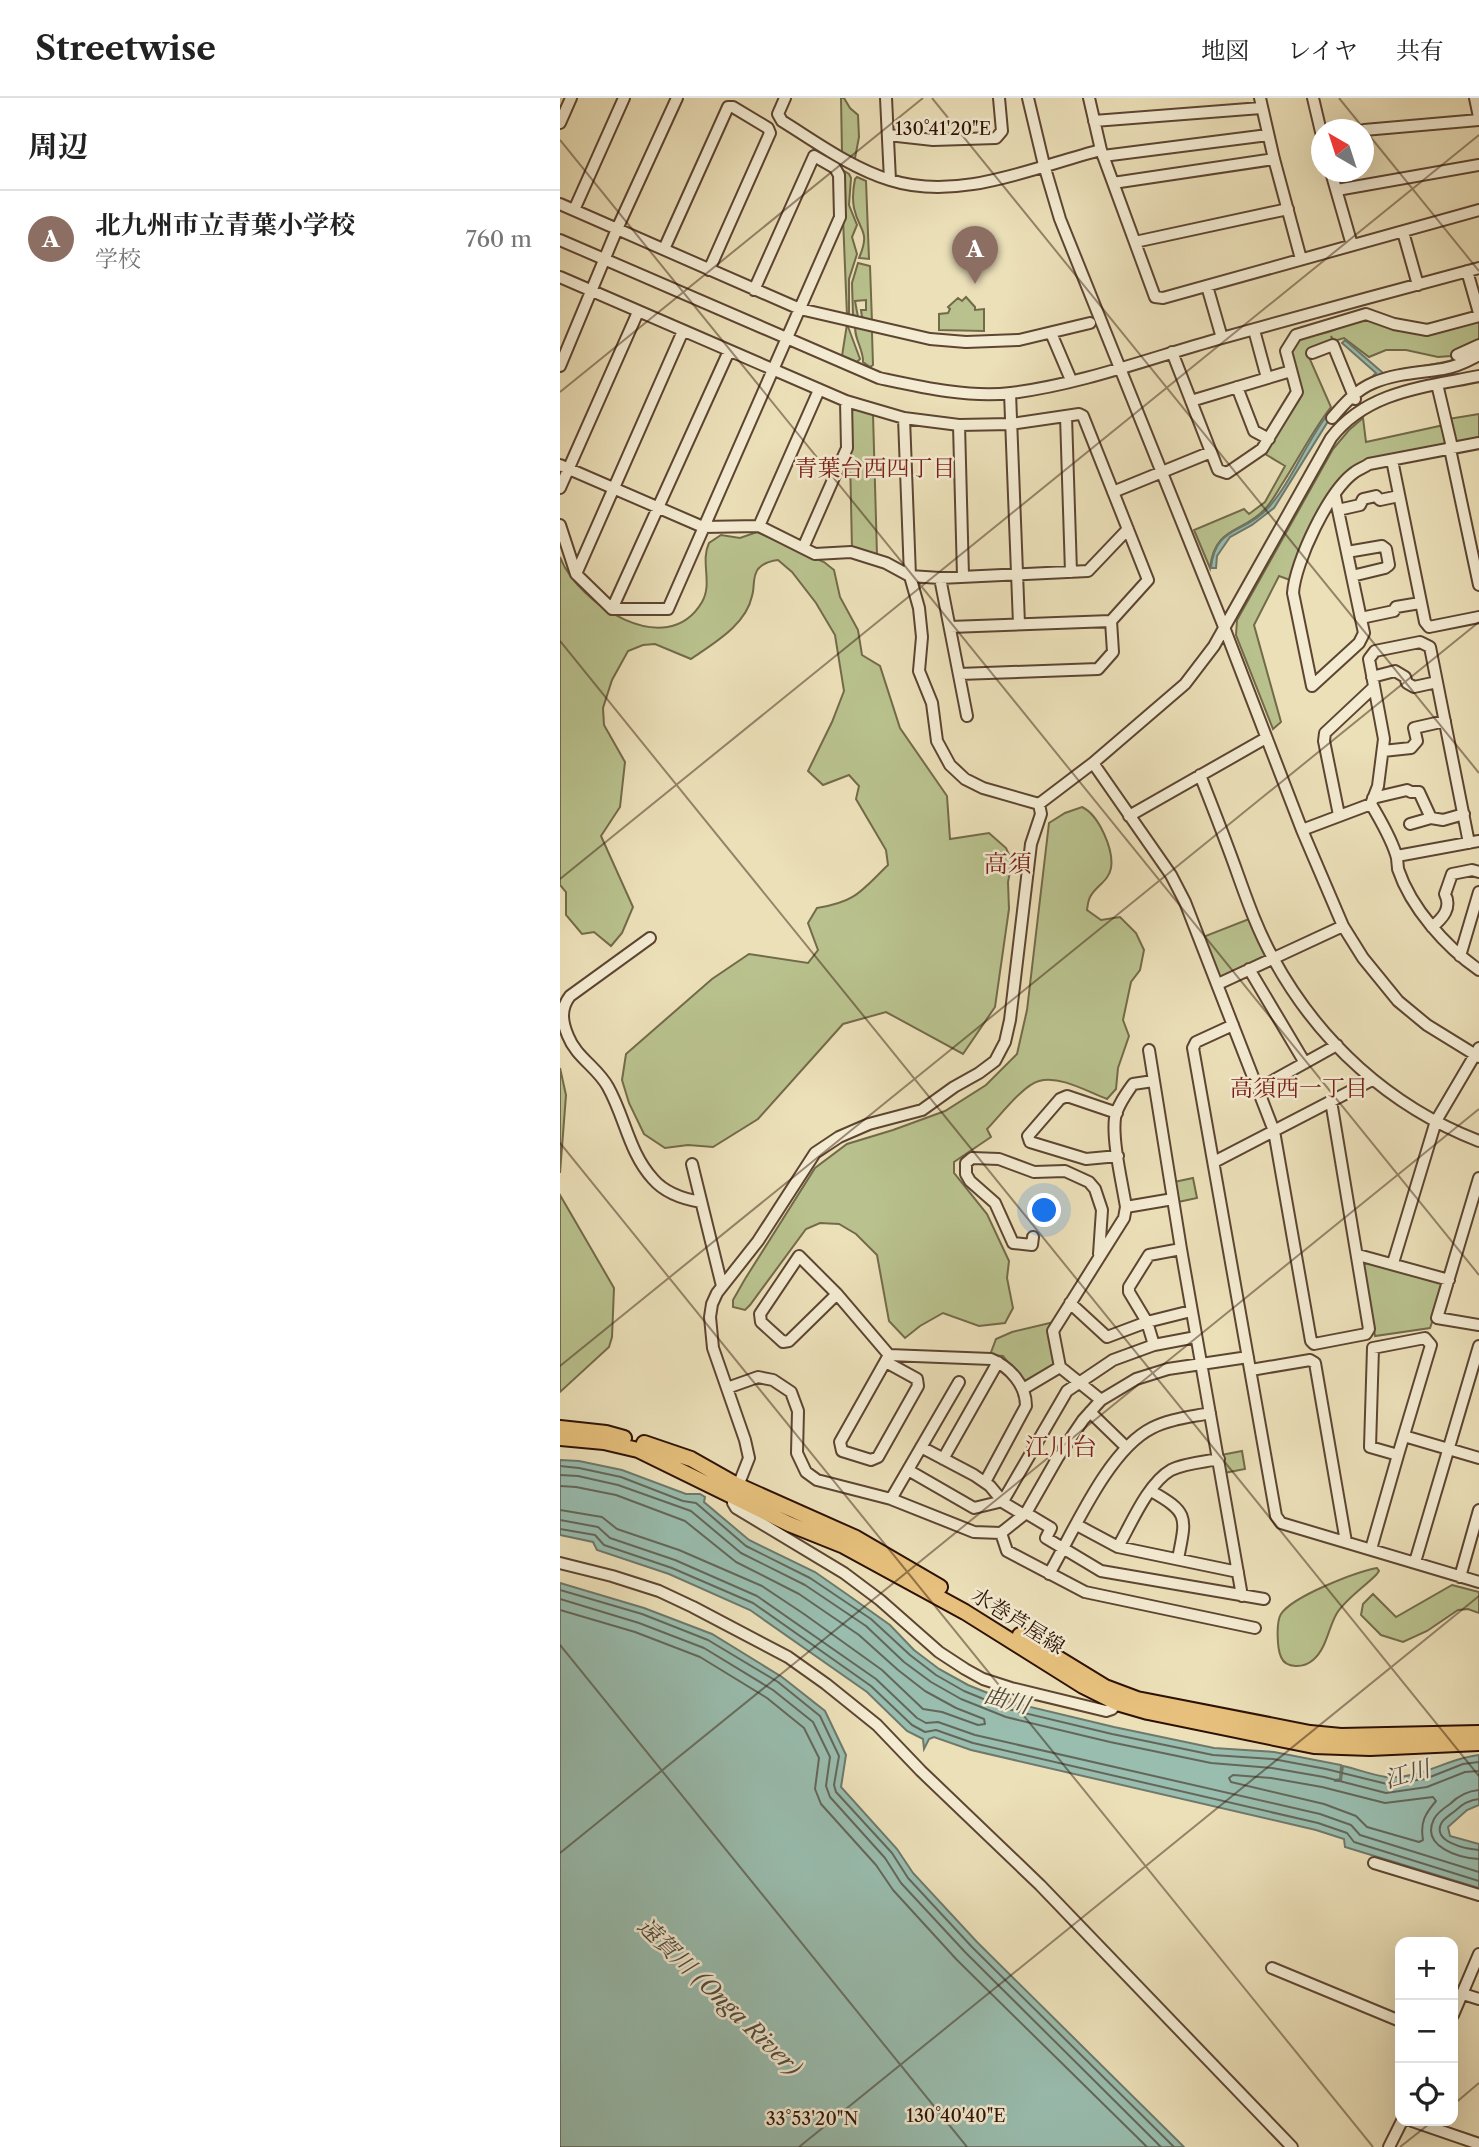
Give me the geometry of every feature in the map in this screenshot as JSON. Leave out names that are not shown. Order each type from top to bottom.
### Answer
[{"type":"main road","name":"水巻芦屋線","points":[[560,1428],[606,1433],[648,1444],[691,1460],[789,1524],[844,1546],[910,1580],[1083,1686],[1117,1703],[1314,1746],[1370,1748],[1479,1743]]},
{"type":"main road","name":"水巻芦屋線","points":[[560,1438],[639,1450],[856,1538],[1105,1687],[1137,1699],[1310,1733],[1341,1736],[1479,1732]]},
{"type":"street","points":[[560,122],[571,98]]},
{"type":"street","points":[[574,210],[624,98]]},
{"type":"street","points":[[560,366],[617,229],[677,98]]},
{"type":"street","points":[[785,98],[778,114],[782,121],[855,165],[890,180],[933,187],[977,184],[1044,165],[1102,153],[1268,135]]},
{"type":"street","points":[[886,98],[890,180]]},
{"type":"street","points":[[888,135],[933,140],[996,138],[1002,131],[999,98]]},
{"type":"street","points":[[1028,98],[1060,219],[1224,627],[1302,830],[1343,926],[1377,978],[1398,1002],[1427,1025],[1477,1053],[1436,1121],[1393,1263]]},
{"type":"street","points":[[1089,98],[1102,153],[1155,297],[1163,298],[1479,210]]},
{"type":"street","points":[[1313,98],[1318,119]]},
{"type":"street","points":[[1374,129],[1479,118],[1475,98]]},
{"type":"street","points":[[1094,121],[1261,103],[1301,259]]},
{"type":"street","points":[[664,249],[728,107],[733,107],[768,128],[770,133],[709,270]]},
{"type":"street","points":[[560,524],[576,574],[612,609],[668,609],[840,217],[839,175],[835,168],[814,156],[754,290]]},
{"type":"street","points":[[1113,183],[1274,159]]},
{"type":"street","points":[[1337,190],[1479,165]]},
{"type":"street","points":[[1334,182],[1352,244]]},
{"type":"street","points":[[560,204],[800,309],[930,339],[993,342],[1019,340],[1090,323]]},
{"type":"street","points":[[1135,242],[1288,209]]},
{"type":"street","points":[[1403,232],[1418,285]]},
{"type":"street","points":[[560,240],[880,378],[947,390],[1010,393],[1119,369],[1172,352],[1222,338],[1473,270],[1479,314],[1427,330],[1394,324],[1366,314],[1296,335],[1286,351],[1297,393],[1262,449],[1227,472],[1218,470],[1172,352]]},
{"type":"street","points":[[560,277],[819,390],[904,418],[959,425],[1011,424],[1079,414],[1083,416],[1148,580],[1111,621],[1113,652],[1098,669],[959,674]]},
{"type":"street","points":[[1207,286],[1222,338]]},
{"type":"street","points":[[560,488],[565,467],[638,312]]},
{"type":"street","points":[[1254,330],[1267,378]]},
{"type":"street","points":[[576,574],[683,331]]},
{"type":"street","points":[[1051,333],[1070,380]]},
{"type":"street","points":[[1312,353],[1334,345],[1360,411]]},
{"type":"street","points":[[1457,355],[1479,345]]},
{"type":"street","points":[[612,609],[729,351]]},
{"type":"street","points":[[1332,418],[1354,395],[1376,381],[1442,369],[1465,363],[1479,355]]},
{"type":"street","points":[[1191,401],[1291,371]]},
{"type":"street","points":[[1039,804],[1094,763],[1178,692],[1214,646],[1339,427],[1360,411],[1394,393],[1479,376]]},
{"type":"street","points":[[1437,384],[1479,585]]},
{"type":"street","points":[[1237,387],[1254,431],[1269,439]]},
{"type":"street","points":[[759,526],[819,390]]},
{"type":"street","points":[[1010,393],[1019,624]]},
{"type":"street","points":[[803,548],[847,447],[846,401]]},
{"type":"street","points":[[1066,416],[1071,572]]},
{"type":"street","points":[[904,418],[909,576],[919,608],[922,637],[919,671],[932,703],[937,741],[956,772],[983,788],[1039,804]]},
{"type":"street","points":[[959,425],[963,576]]},
{"type":"street","points":[[1335,496],[1364,633],[1359,643],[1312,686],[1293,593],[1293,581],[1316,526],[1335,496],[1353,472],[1369,464],[1479,443]]},
{"type":"street","points":[[1113,492],[1211,452]]},
{"type":"street","points":[[1392,460],[1425,622],[1429,626],[1479,617]]},
{"type":"street","points":[[565,467],[703,527],[759,526],[815,554],[851,552],[886,563],[909,576],[940,578],[1088,572],[1128,529]]},
{"type":"street","points":[[1338,510],[1360,505],[1363,499],[1376,496],[1380,500],[1399,496]]},
{"type":"street","points":[[1347,552],[1382,546],[1386,549],[1389,565],[1352,576]]},
{"type":"street","points":[[940,578],[967,716]]},
{"type":"street","points":[[1361,618],[1420,603]]},
{"type":"street","points":[[950,627],[1111,621]]},
{"type":"street","points":[[1396,856],[1474,842],[1464,814],[1430,647],[1420,642],[1374,651],[1369,659],[1384,739],[1378,786],[1372,801],[1396,856],[1398,868],[1419,908],[1432,927],[1460,956],[1479,970]]},
{"type":"street","points":[[1339,816],[1324,741],[1325,733],[1373,682],[1395,671],[1414,687],[1437,682]]},
{"type":"street","points":[[1383,751],[1411,748],[1417,741],[1415,728],[1445,721]]},
{"type":"street","points":[[1129,816],[1266,738]]},
{"type":"street","points":[[1094,763],[1171,875],[1185,902],[1274,1131],[1311,1341],[1314,1344],[1366,1334],[1369,1329],[1331,1101]]},
{"type":"street","points":[[1200,775],[1255,923],[1300,1003],[1337,1045],[1391,1095],[1436,1121],[1479,1141]]},
{"type":"street","points":[[1302,830],[1372,801],[1407,790],[1419,792],[1431,818]]},
{"type":"street","points":[[1039,804],[1041,814],[1031,844],[1010,1020],[1005,1042],[995,1061],[922,1110],[869,1124],[839,1137],[815,1153],[758,1241],[722,1286],[712,1304],[710,1329],[713,1348],[745,1440],[748,1458],[736,1491],[736,1508],[844,1573],[880,1600],[939,1652],[983,1679],[1106,1711],[1117,1703]]},
{"type":"street","points":[[1410,824],[1464,814]]},
{"type":"street","points":[[1432,927],[1444,917],[1449,901],[1446,894],[1452,874],[1472,870],[1479,872]]},
{"type":"street","points":[[1460,956],[1479,892]]},
{"type":"street","points":[[1218,984],[1343,926]]},
{"type":"street","points":[[650,938],[570,996],[565,1002],[563,1023],[580,1056],[608,1086],[639,1161],[646,1171],[662,1187],[684,1199],[701,1202]]},
{"type":"street","points":[[1249,968],[1305,1063]]},
{"type":"street","points":[[1233,1026],[1196,1042],[1193,1048],[1276,1516],[1282,1523],[1479,1582]]},
{"type":"street","points":[[1258,1089],[1337,1045]]},
{"type":"street","points":[[1149,1049],[1191,1311],[1242,1596]]},
{"type":"street","points":[[1214,1162],[1372,1080]]},
{"type":"street","points":[[1101,1400],[1060,1367],[1053,1331],[1124,1218],[1125,1207],[1115,1137],[1116,1113],[1133,1084],[1153,1082]]},
{"type":"street","points":[[1116,1113],[1067,1096],[1060,1099],[1028,1136],[1030,1142],[1086,1159],[1118,1156]]},
{"type":"street","points":[[1033,1237],[1032,1245],[1013,1243],[995,1203],[965,1174],[966,1163],[972,1158],[999,1158],[1034,1172],[1065,1171],[1089,1182],[1095,1189],[1102,1210],[1098,1256]]},
{"type":"street","points":[[692,1164],[722,1286]]},
{"type":"street","points":[[1479,1178],[1437,1318],[1479,1325]]},
{"type":"street","points":[[1125,1207],[1173,1199]]},
{"type":"street","points":[[1154,1345],[1147,1322],[1129,1293],[1129,1287],[1149,1255],[1181,1249]]},
{"type":"street","points":[[1358,1255],[1449,1280]]},
{"type":"street","points":[[837,1294],[789,1341],[783,1342],[761,1322],[760,1314],[799,1256],[837,1294],[887,1359],[917,1379],[918,1386],[878,1457],[871,1460],[842,1451],[840,1442],[887,1359]]},
{"type":"street","points":[[1070,1303],[1107,1337],[1147,1322],[1191,1311]]},
{"type":"street","points":[[908,1470],[974,1508],[1003,1501],[1068,1391],[1113,1360],[1154,1345],[1196,1337]]},
{"type":"street","points":[[1371,1549],[1431,1345],[1425,1338],[1373,1348],[1370,1447],[1398,1455]]},
{"type":"street","points":[[1415,1562],[1479,1346]]},
{"type":"street","points":[[727,1388],[758,1377],[784,1385],[795,1399],[798,1411],[797,1453],[806,1472],[817,1480],[891,1499],[974,1532],[1001,1533],[1025,1514],[1058,1457],[1101,1400],[1136,1379],[1168,1369],[1248,1357]]},
{"type":"street","points":[[887,1359],[983,1359],[1006,1365],[1026,1395],[1026,1406],[985,1482]]},
{"type":"street","points":[[1251,1370],[1310,1360],[1315,1363],[1346,1542]]},
{"type":"street","points":[[943,1459],[998,1362]]},
{"type":"street","points":[[1023,1389],[1060,1367]]},
{"type":"street","points":[[891,1499],[959,1382]]},
{"type":"street","points":[[1090,1412],[1126,1447]]},
{"type":"street","points":[[1049,1574],[1116,1457],[1126,1447],[1151,1428],[1210,1413]]},
{"type":"street","points":[[1404,1436],[1479,1458]]},
{"type":"street","points":[[921,1447],[985,1482],[1003,1501],[1051,1528],[1046,1538],[1101,1571],[1264,1600]]},
{"type":"street","points":[[1118,1547],[1158,1480],[1185,1465],[1219,1459]]},
{"type":"street","points":[[1151,1491],[1175,1504],[1183,1516],[1184,1526],[1178,1559]]},
{"type":"street","points":[[1460,1577],[1479,1510]]},
{"type":"street","points":[[1077,1525],[1118,1547],[1238,1572]]},
{"type":"street","points":[[1001,1533],[1007,1551],[1084,1592],[1255,1628]]},
{"type":"street","points":[[560,1563],[659,1591],[693,1606],[788,1657],[855,1707],[985,1830],[1116,1961],[1292,2147]]},
{"type":"street","points":[[1374,1863],[1479,1895]]},
{"type":"street","points":[[1458,2004],[1479,1954]]},
{"type":"street","points":[[1272,1968],[1395,2019]]},
{"type":"street","points":[[1463,1994],[1479,1999]]},
{"type":"street","points":[[1389,2147],[1400,2126]]},
{"type":"street","points":[[1427,2126],[1479,2144]]},
{"type":"green space","points":[[841,98],[844,98],[858,115],[859,137],[853,160],[842,153]]},
{"type":"green space","points":[[841,169],[851,178],[849,205],[857,225],[852,237],[857,254],[849,279],[847,316]]},
{"type":"green space","points":[[857,177],[866,181],[869,259],[859,258],[864,236],[853,204]]},
{"type":"green space","points":[[858,263],[870,266],[872,322],[862,317],[861,310],[866,310],[866,300],[855,301],[858,317],[853,315],[852,283]]},
{"type":"green space","points":[[966,297],[975,310],[984,309],[984,331],[939,330],[939,314],[948,313],[948,307],[958,298],[962,301]]},
{"type":"green space","points":[[1366,318],[1394,328],[1479,320],[1479,343],[1451,356],[1438,357],[1406,350],[1386,350],[1369,357],[1344,338],[1334,341],[1331,336],[1333,342],[1308,355],[1331,407],[1269,505],[1224,537],[1213,554],[1210,568],[1194,530],[1244,509],[1249,514],[1265,502],[1285,466],[1265,454],[1301,392],[1291,350],[1298,339],[1328,332]]},
{"type":"green space","points":[[847,324],[860,359],[857,362],[842,356]]},
{"type":"green space","points":[[856,325],[872,332],[873,365],[870,367],[863,362]]},
{"type":"green space","points":[[853,407],[873,414],[877,555],[852,549],[849,410]]},
{"type":"green space","points":[[1479,414],[1479,439],[1453,444],[1448,419]]},
{"type":"green space","points":[[1363,418],[1366,442],[1444,425],[1448,445],[1350,470],[1290,580],[1279,576],[1254,625],[1281,722],[1273,729],[1236,635],[1237,620],[1333,449]]},
{"type":"green space","points":[[757,532],[824,562],[834,570],[840,597],[858,630],[862,655],[880,666],[900,728],[947,796],[950,839],[989,833],[1006,848],[1012,861],[1008,882],[1009,909],[995,1007],[963,1054],[886,1012],[843,1024],[758,1119],[713,1147],[688,1145],[665,1148],[644,1134],[629,1103],[622,1080],[626,1054],[712,979],[749,954],[808,963],[818,950],[808,923],[817,908],[841,902],[857,894],[888,865],[886,850],[856,799],[859,786],[849,775],[823,785],[808,771],[844,691],[835,635],[816,603],[792,572],[778,560],[769,562],[756,572],[752,596],[743,616],[719,640],[691,659],[655,644],[643,645],[628,651],[612,680],[603,708],[604,725],[625,762],[620,807],[601,836],[633,907],[622,933],[611,946],[594,932],[582,934],[566,915],[566,892],[560,885],[560,557],[570,575],[604,608],[625,620],[646,627],[668,627],[687,619],[702,602],[706,587],[709,543],[721,535],[740,538]]},
{"type":"green space","points":[[1082,807],[1099,825],[1108,843],[1111,861],[1110,872],[1091,896],[1087,910],[1101,920],[1120,917],[1136,933],[1144,950],[1140,970],[1131,982],[1123,1020],[1129,1036],[1118,1068],[1116,1089],[1107,1099],[1056,1080],[1039,1081],[1019,1095],[987,1129],[991,1137],[954,1162],[954,1173],[987,1214],[1009,1261],[1007,1278],[1013,1308],[1005,1323],[979,1326],[943,1313],[905,1338],[889,1321],[877,1255],[856,1234],[839,1224],[820,1223],[806,1229],[750,1305],[745,1310],[733,1307],[733,1300],[745,1279],[815,1168],[847,1144],[945,1111],[986,1085],[1017,1054],[1027,1010],[1049,823]]},
{"type":"green space","points":[[1249,919],[1265,955],[1222,977],[1217,975],[1203,937]]},
{"type":"green space","points":[[560,1068],[566,1095],[560,1173]]},
{"type":"green space","points":[[1193,1178],[1197,1198],[1178,1202],[1174,1182]]},
{"type":"green space","points":[[560,1195],[614,1288],[612,1337],[609,1347],[560,1392]]},
{"type":"green space","points":[[1367,1260],[1441,1283],[1444,1287],[1430,1328],[1375,1336],[1363,1265]]},
{"type":"green space","points":[[1054,1322],[1055,1363],[1026,1382],[1023,1382],[1003,1356],[990,1355],[996,1339],[1012,1332]]},
{"type":"green space","points":[[1242,1451],[1245,1469],[1224,1473],[1221,1455]]},
{"type":"green space","points":[[1377,1568],[1379,1571],[1376,1575],[1337,1613],[1321,1650],[1313,1660],[1296,1666],[1283,1661],[1279,1648],[1279,1618],[1288,1607],[1326,1586]]},
{"type":"green space","points":[[1452,1585],[1479,1592],[1479,1613],[1468,1609],[1458,1610],[1427,1631],[1403,1642],[1381,1635],[1361,1615],[1363,1604],[1373,1594],[1396,1617]]},
{"type":"water","points":[[1345,340],[1383,373],[1467,355],[1458,362],[1381,376],[1332,415],[1274,508],[1230,537],[1217,556],[1216,568],[1211,568],[1214,554],[1224,537],[1258,517],[1275,499],[1334,407],[1376,373],[1342,343]]},
{"type":"water","points":[[560,1460],[622,1470],[686,1494],[700,1494],[705,1497],[704,1502],[749,1540],[815,1572],[890,1625],[914,1650],[939,1669],[968,1685],[1010,1702],[1214,1748],[1274,1752],[1341,1765],[1340,1779],[1335,1781],[1341,1781],[1343,1766],[1386,1777],[1398,1777],[1479,1755],[1479,1805],[1467,1810],[1448,1827],[1450,1836],[1479,1844],[1479,1888],[1345,1847],[1344,1839],[1316,1830],[971,1750],[934,1737],[929,1739],[924,1749],[923,1739],[907,1731],[867,1692],[750,1610],[669,1574],[597,1550],[593,1542],[560,1535]]},
{"type":"water","name":"遠賀川 (Onga River)","points":[[560,1583],[644,1608],[712,1634],[782,1677],[825,1711],[846,1755],[841,1787],[897,1849],[913,1873],[977,1942],[1184,2147],[560,2147]]},
{"type":"place","name":"北九州市立青葉小学校","points":[[975,284]]},
{"type":"district","name":"青葉台西四丁目","points":[[875,468]]},
{"type":"district","name":"高須","points":[[1008,864]]},
{"type":"district","name":"高須西一丁目","points":[[1299,1088]]},
{"type":"district","name":"江川台","points":[[1061,1447]]},
{"type":"water label","name":"曲川","points":[[1007,1700]]},
{"type":"water label","name":"江川","points":[[1407,1774]]}]
